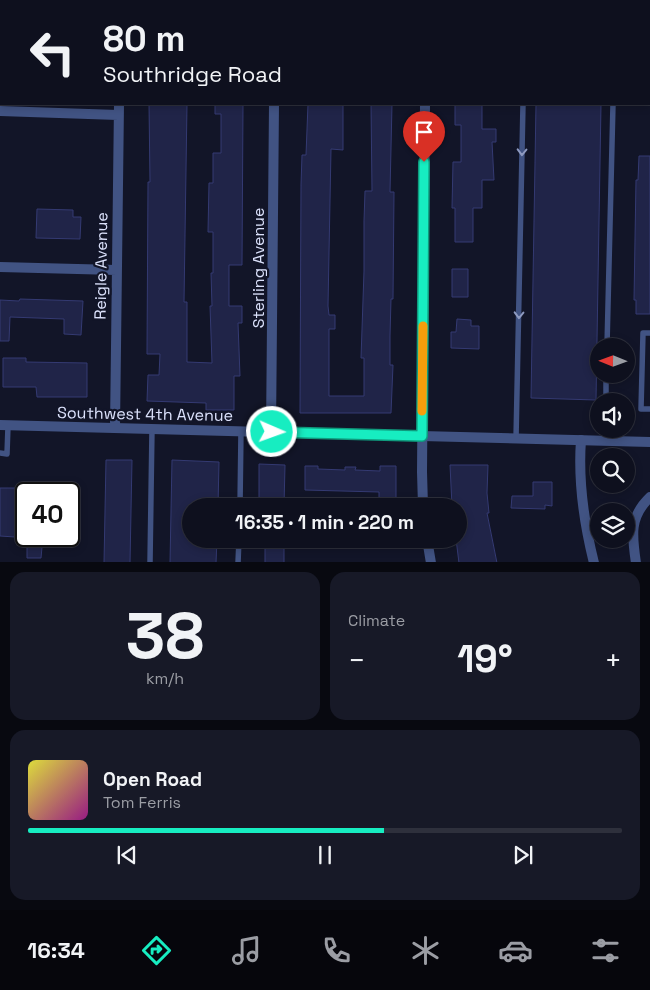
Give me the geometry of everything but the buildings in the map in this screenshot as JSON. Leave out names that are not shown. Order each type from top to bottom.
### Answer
[{"type":"street","name":"Sterling Avenue","points":[[272,432],[274,105]]},
{"type":"street","points":[[424,498],[422,436],[425,105]]},
{"type":"street","points":[[0,111],[118,109]]},
{"type":"street","name":"Reigle Avenue","points":[[115,428],[118,109]]},
{"type":"street","points":[[0,267],[116,270]]},
{"type":"street","name":"Southwest 4th Avenue","points":[[4,426],[650,442]]},
{"type":"street","points":[[581,440],[581,486],[594,562]]},
{"type":"street","points":[[636,562],[633,541],[634,521],[641,506],[650,497]]},
{"type":"street","points":[[429,548],[431,562]]},
{"type":"lane","points":[[516,439],[524,105]]},
{"type":"lane","points":[[607,338],[613,105]]},
{"type":"lane","points":[[650,333],[643,333],[641,409],[650,409]]},
{"type":"lane","points":[[0,453],[7,454],[4,426]]},
{"type":"lane","points":[[150,562],[152,429]]},
{"type":"lane","points":[[240,498],[241,431]]},
{"type":"lane","points":[[238,562],[239,548]]},
{"type":"slow traffic","points":[[422,411],[423,326]]},
{"type":"route","points":[[272,432],[422,436],[424,162]]}]
